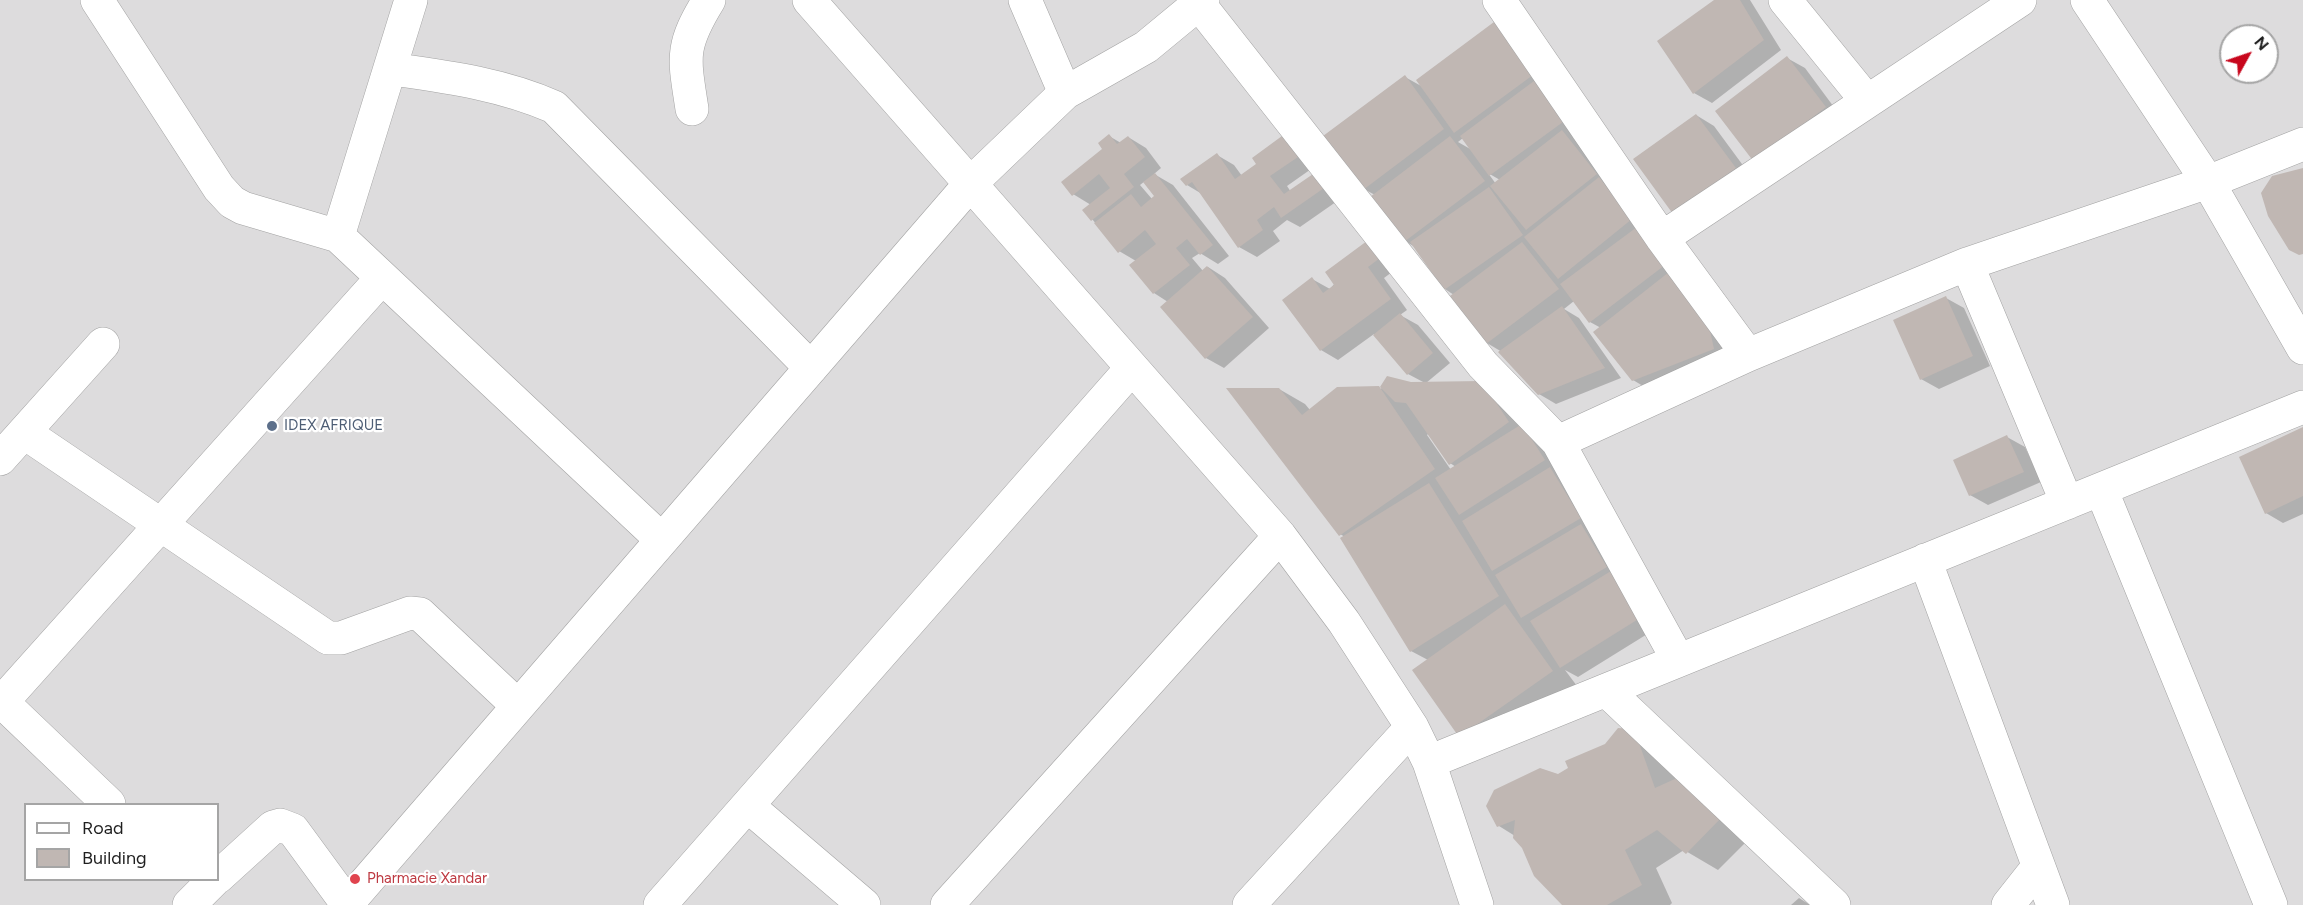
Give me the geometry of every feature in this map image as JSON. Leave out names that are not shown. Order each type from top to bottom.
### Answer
[{"type":"street","points":[[97,0],[219,188],[232,202],[338,236],[381,279],[662,540]]},
{"type":"street","points":[[338,236],[392,69],[411,0]]},
{"type":"street","points":[[692,109],[684,57],[693,27],[709,0]]},
{"type":"street","points":[[809,0],[1280,536],[1344,622],[1412,727],[1429,762],[1466,898]]},
{"type":"street","points":[[1025,0],[1065,93]]},
{"type":"street","points":[[1499,0],[1662,238],[1748,354]]},
{"type":"street","points":[[1785,0],[1867,101]]},
{"type":"street","points":[[1662,238],[2020,0]]},
{"type":"street","points":[[2087,0],[2208,182],[2303,348]]},
{"type":"street","points":[[219,871],[273,827],[280,825],[293,830],[347,905],[971,183],[1065,93],[1146,47],[1201,2],[1483,365],[1558,442],[1678,660]]},
{"type":"street","points":[[392,69],[486,83],[522,92],[554,106],[811,368]]},
{"type":"street","points":[[1558,442],[1748,354],[1967,264],[2208,182],[2303,144]]},
{"type":"street","points":[[1967,264],[2067,503]]},
{"type":"street","points":[[108,803],[1,701],[381,279]]},
{"type":"street","points":[[0,459],[103,344]]},
{"type":"street","points":[[660,905],[1131,369]]},
{"type":"street","points":[[1429,762],[2303,407]]},
{"type":"street","points":[[25,433],[328,638],[340,638],[410,613],[420,614],[518,706]]},
{"type":"street","points":[[2101,489],[2271,905]]},
{"type":"street","points":[[947,905],[1280,536]]},
{"type":"street","points":[[1925,560],[2053,905]]},
{"type":"street","points":[[1606,690],[1834,905]]},
{"type":"street","points":[[1249,905],[1412,727]]},
{"type":"street","points":[[748,806],[864,905]]},
{"type":"street","points":[[2008,905],[2038,867]]},
{"type":"shaded area","points":[[0,0],[2303,0],[2303,905],[0,905]]},
{"type":"building","points":[[1714,0],[1740,0],[1764,40],[1693,94],[1657,41]]},
{"type":"building","points":[[1494,22],[1533,75],[1454,133],[1416,80]]},
{"type":"building","points":[[1787,56],[1826,107],[1754,162],[1715,111]]},
{"type":"building","points":[[1405,75],[1444,129],[1363,190],[1323,136]]},
{"type":"building","points":[[1534,81],[1563,122],[1489,176],[1460,136]]},
{"type":"building","points":[[1696,114],[1736,168],[1673,214],[1633,159]]},
{"type":"building","points":[[1562,130],[1597,174],[1526,230],[1490,186]]},
{"type":"building","points":[[1109,134],[1117,144],[1128,136],[1145,157],[1124,174],[1134,187],[1091,221],[1082,210],[1110,188],[1099,174],[1072,196],[1061,182],[1102,149],[1098,143]]},
{"type":"building","points":[[1282,136],[1298,157],[1270,176],[1284,194],[1316,172],[1327,186],[1281,218],[1274,207],[1257,220],[1263,230],[1238,248],[1192,182],[1186,186],[1180,179],[1217,153],[1235,179],[1256,164],[1252,158]]},
{"type":"building","points":[[1450,136],[1485,181],[1404,242],[1370,197]]},
{"type":"building","points":[[2303,168],[2303,254],[2299,255],[2289,250],[2268,216],[2261,193],[2272,176]]},
{"type":"building","points":[[1155,173],[1213,245],[1200,255],[1187,239],[1176,248],[1190,265],[1153,294],[1129,265],[1156,244],[1145,230],[1118,253],[1094,223],[1131,194],[1141,207],[1154,196],[1143,182]]},
{"type":"building","points":[[1599,177],[1632,219],[1558,279],[1524,237]]},
{"type":"building","points":[[1489,187],[1523,235],[1444,290],[1410,242]]},
{"type":"building","points":[[1637,227],[1665,265],[1589,323],[1560,284]]},
{"type":"building","points":[[1371,238],[1384,255],[1368,267],[1391,299],[1320,351],[1282,300],[1312,277],[1323,293],[1334,285],[1325,272]]},
{"type":"building","points":[[1522,242],[1559,289],[1486,344],[1450,296]]},
{"type":"building","points":[[1207,266],[1253,317],[1205,359],[1160,307]]},
{"type":"building","points":[[1669,272],[1708,321],[1714,349],[1632,381],[1593,332]]},
{"type":"building","points":[[1946,296],[1973,356],[1920,380],[1893,320]]},
{"type":"building","points":[[1562,306],[1605,368],[1538,395],[1498,352]]},
{"type":"building","points":[[1400,313],[1433,353],[1407,375],[1373,335]]},
{"type":"building","points":[[1387,376],[1411,382],[1482,381],[1509,422],[1449,465],[1406,403],[1395,402],[1380,387]]},
{"type":"building","points":[[1379,386],[1435,469],[1339,536],[1226,388],[1279,388],[1302,415],[1337,387]]},
{"type":"building","points":[[1522,424],[1545,460],[1459,515],[1435,478]]},
{"type":"building","points":[[2303,427],[2303,496],[2265,514],[2239,457]]},
{"type":"building","points":[[2007,435],[2024,472],[1969,496],[1953,460]]},
{"type":"building","points":[[1550,467],[1581,518],[1492,571],[1462,521]]},
{"type":"building","points":[[1429,483],[1499,596],[1410,652],[1340,538]]},
{"type":"building","points":[[1581,524],[1607,567],[1521,618],[1495,575]]},
{"type":"building","points":[[1611,571],[1640,618],[1560,668],[1530,621]]},
{"type":"building","points":[[1505,604],[1553,671],[1459,737],[1412,670]]},
{"type":"building","points":[[1618,728],[1634,729],[1655,788],[1677,778],[1723,816],[1686,854],[1657,830],[1625,850],[1642,885],[1607,905],[1562,905],[1534,876],[1522,848],[1513,838],[1515,820],[1497,827],[1486,806],[1494,790],[1540,768],[1558,774],[1568,768],[1565,761],[1605,744]]},
{"type":"place","name":"IDEX AFRIQUE","points":[[272,426]]},
{"type":"place","name":"Pharmacie Xandar","points":[[355,879]]}]
